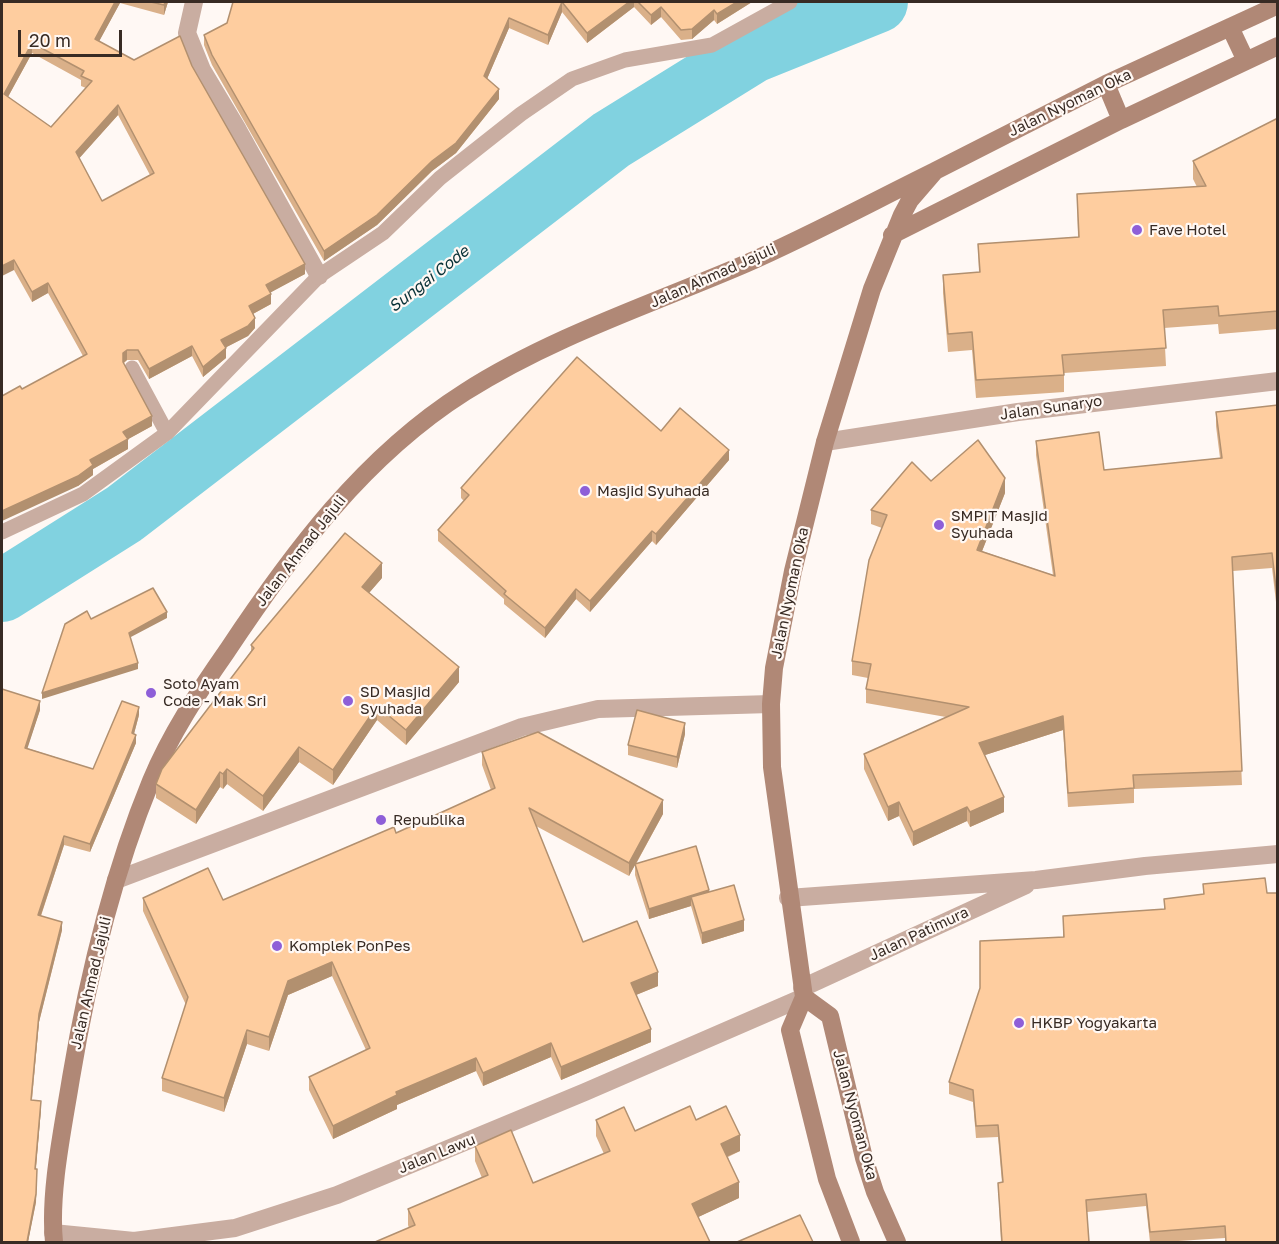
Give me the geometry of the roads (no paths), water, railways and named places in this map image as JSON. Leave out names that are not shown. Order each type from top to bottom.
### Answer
[{"type":"street","points":[[194,2],[187,33],[202,70],[319,276]]},
{"type":"street","name":"Jalan Nyoman Oka","points":[[897,1242],[875,1192],[864,1158],[830,1017],[803,993],[788,898],[772,767],[771,704],[779,632],[825,442],[872,289],[892,235],[910,200],[935,171],[1106,84],[1278,5]]},
{"type":"street","points":[[1230,27],[1245,61]]},
{"type":"street","points":[[892,235],[1121,120],[1278,46]]},
{"type":"street","points":[[1106,84],[1121,120]]},
{"type":"street","name":"Jalan Ahmad Jajuli","points":[[53,1238],[58,1162],[94,956],[116,880],[153,776],[210,676],[268,589],[326,516],[391,448],[464,393],[541,351],[751,261],[935,171]]},
{"type":"street","name":"Jalan Sunaryo","points":[[825,442],[1018,412],[1278,381]]},
{"type":"street","points":[[116,880],[522,727],[598,709],[771,704]]},
{"type":"street","name":"Jalan Patimura","points":[[788,898],[1036,880],[1145,866],[1278,854]]},
{"type":"street","name":"Jalan Patimura","points":[[803,993],[1036,880]]},
{"type":"street","points":[[803,993],[790,1030],[827,1179],[851,1242]]},
{"type":"street","name":"Jalan Lawu","points":[[53,1238],[134,1241],[235,1228],[348,1190],[585,1092],[803,993]]},
{"type":"lane","points":[[2,532],[83,494],[167,433],[319,276],[383,233],[440,178],[521,114],[572,79],[625,60],[712,45],[790,2]]},
{"type":"lane","points":[[132,368],[167,433]]},
{"type":"waterway","name":"Sungai Code","points":[[2,591],[124,514],[611,140],[753,52],[877,2]]},
{"type":"place","name":"Fave Hotel","points":[[1137,230]]},
{"type":"place","name":"Masjid Syuhada","points":[[585,491]]},
{"type":"place","name":"SMPIT Masjid Syuhada","points":[[939,525]]},
{"type":"place","name":"Soto Ayam Code - Mak Sri","points":[[151,693]]},
{"type":"place","name":"SD Masjid Syuhada","points":[[348,701]]},
{"type":"place","name":"Republika","points":[[381,820]]},
{"type":"place","name":"Komplek PonPes","points":[[277,946]]},
{"type":"place","name":"HKBP Yogyakarta","points":[[1019,1023]]}]
